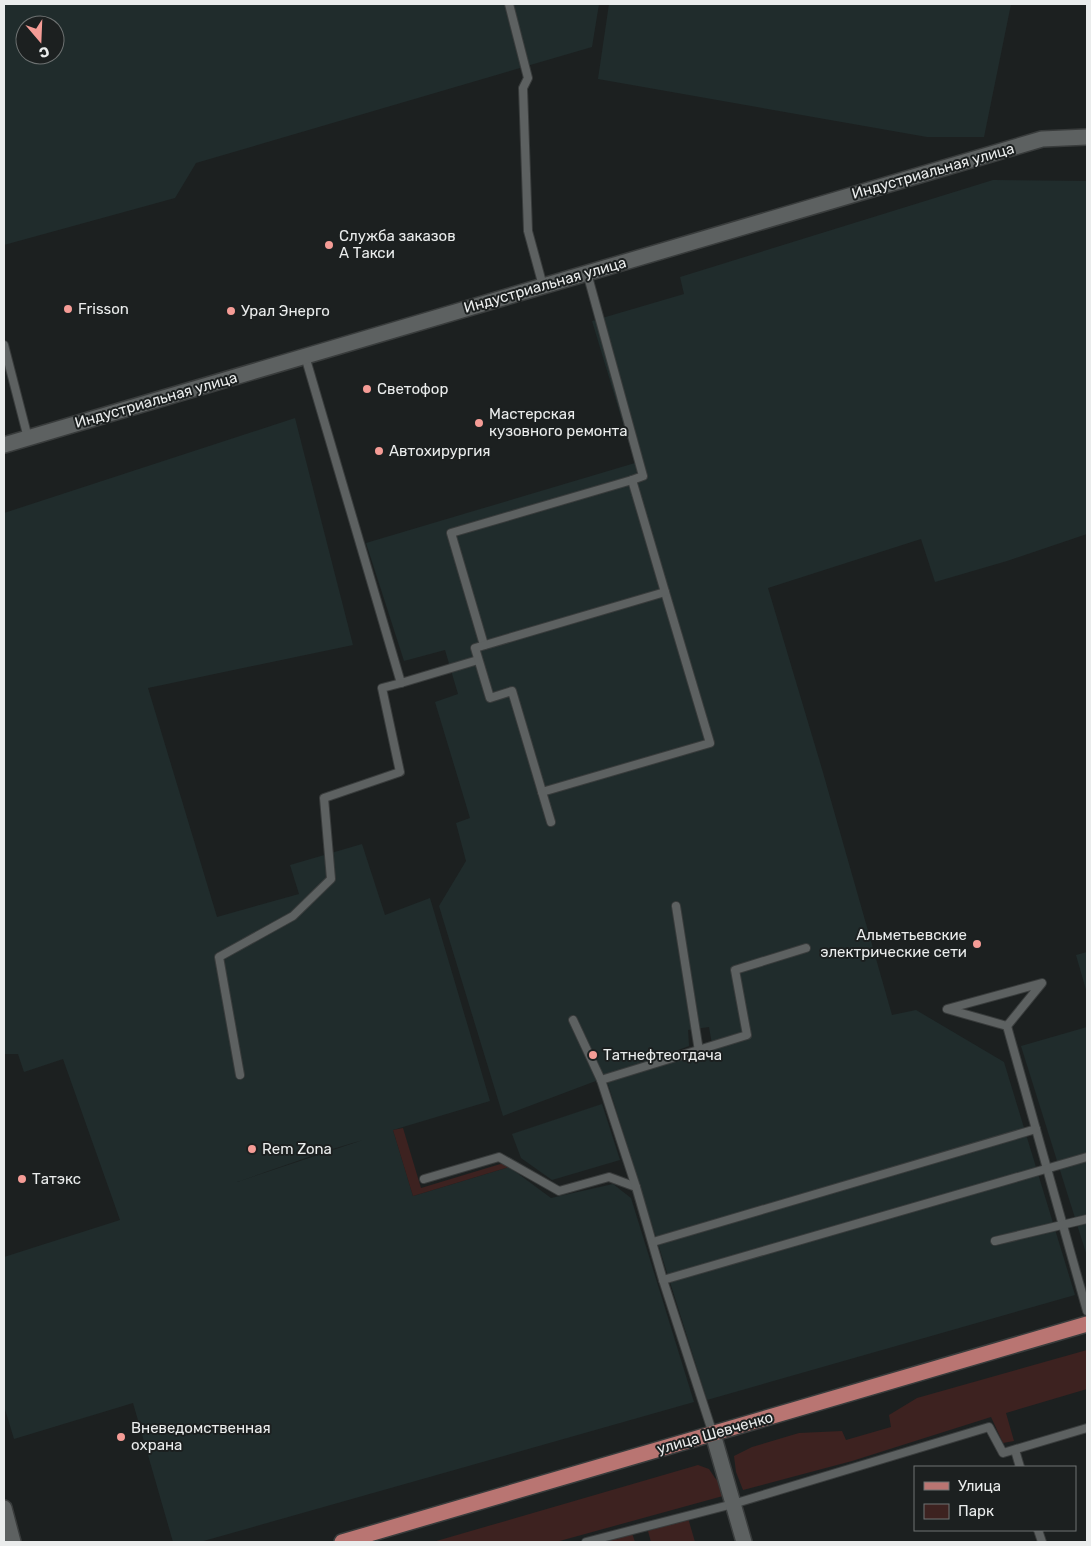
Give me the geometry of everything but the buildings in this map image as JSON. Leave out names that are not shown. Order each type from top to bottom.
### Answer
[{"type":"main road","name":"улица Шевченко","points":[[342,1542],[1087,1324]]},
{"type":"street","name":"Индустриальная улица","points":[[4,445],[1042,138],[1087,137]]},
{"type":"street","points":[[713,1434],[744,1542]]},
{"type":"street","points":[[4,1508],[13,1542]]},
{"type":"lane","points":[[509,4],[528,78],[523,88],[528,231],[542,286]]},
{"type":"lane","points":[[484,645],[451,533],[643,476],[587,273]]},
{"type":"lane","points":[[4,345],[28,438]]},
{"type":"lane","points":[[305,356],[401,683]]},
{"type":"lane","points":[[542,792],[710,742],[632,480]]},
{"type":"lane","points":[[550,822],[512,691],[490,698],[475,648],[665,592]]},
{"type":"lane","points":[[240,1075],[219,957],[293,916],[331,878],[324,798],[400,772],[382,688],[478,660]]},
{"type":"lane","points":[[676,906],[699,1051]]},
{"type":"lane","points":[[601,1080],[747,1035],[735,970],[806,948]]},
{"type":"lane","points":[[1042,983],[1007,1026],[956,1011],[947,1009],[1042,983]]},
{"type":"lane","points":[[573,1020],[601,1080],[713,1434]]},
{"type":"lane","points":[[1007,1026],[1087,1311]]},
{"type":"lane","points":[[653,1242],[1036,1129]]},
{"type":"lane","points":[[424,1179],[499,1157],[559,1191],[609,1177],[636,1187]]},
{"type":"lane","points":[[664,1280],[1087,1157]]},
{"type":"lane","points":[[995,1241],[1087,1219]]},
{"type":"lane","points":[[586,1542],[733,1504],[989,1427],[1003,1454],[1087,1428]]},
{"type":"lane","points":[[1015,1450],[1020,1466]]},
{"type":"shaded area","points":[[4,4],[599,4],[592,47],[196,163],[175,198],[4,245]]},
{"type":"shaded area","points":[[609,4],[1011,4],[984,137],[927,137],[598,79]]},
{"type":"shaded area","points":[[993,180],[1087,181],[1087,534],[1007,561],[935,582],[921,539],[768,588],[892,1015],[916,1010],[1004,1062],[1075,1295],[707,1400],[607,1081],[713,1050],[709,1027],[688,1030],[689,1046],[503,1116],[439,906],[466,861],[456,823],[470,818],[435,702],[458,694],[445,650],[404,661],[366,543],[635,463],[592,321],[684,294],[680,277]]},
{"type":"shaded area","points":[[295,418],[353,645],[148,688],[217,917],[299,894],[290,865],[362,844],[385,915],[430,898],[490,1101],[393,1130],[413,1196],[509,1167],[551,1198],[613,1184],[631,1198],[694,1402],[200,1542],[173,1542],[133,1403],[14,1439],[4,1406],[4,1257],[120,1220],[63,1059],[24,1072],[18,1054],[4,1054],[4,513]],"holes":[[[363,1140],[237,1182],[329,1150]]]},
{"type":"shaded area","points":[[1087,952],[1087,993],[1076,955]]},
{"type":"shaded area","points":[[1087,1027],[1087,1256],[1021,1046]]},
{"type":"shaded area","points":[[602,1104],[620,1160],[552,1180],[521,1158],[512,1134]]},
{"type":"green space","points":[[403,1128],[421,1188],[507,1162],[509,1167],[413,1196],[393,1130]]},
{"type":"green space","points":[[1087,1350],[1087,1389],[1006,1413],[1014,1441],[1003,1443],[991,1417],[852,1461],[743,1490],[736,1472],[734,1456],[752,1447],[799,1433],[842,1431],[846,1440],[891,1427],[889,1415],[917,1398]]},
{"type":"green space","points":[[698,1465],[709,1469],[719,1482],[723,1496],[556,1542],[433,1542]]},
{"type":"green space","points":[[688,1518],[695,1542],[651,1542],[648,1531]]},
{"type":"green space","points":[[632,1533],[635,1542],[603,1542]]},
{"type":"place","name":"Служба заказов А Такси","points":[[329,245]]},
{"type":"place","name":"Frisson","points":[[68,309]]},
{"type":"place","name":"Урал Энерго","points":[[231,311]]},
{"type":"place","name":"Светофор","points":[[367,389]]},
{"type":"place","name":"Мастерская кузовного ремонта","points":[[479,423]]},
{"type":"place","name":"Автохирургия","points":[[379,451]]},
{"type":"place","name":"Альметьевские электрические сети","points":[[977,944]]},
{"type":"place","name":"Татнефтеотдача","points":[[593,1055]]},
{"type":"place","name":"Rem Zona","points":[[252,1149]]},
{"type":"place","name":"Татэкс","points":[[22,1179]]},
{"type":"place","name":"Вневедомственная охрана","points":[[121,1437]]}]
